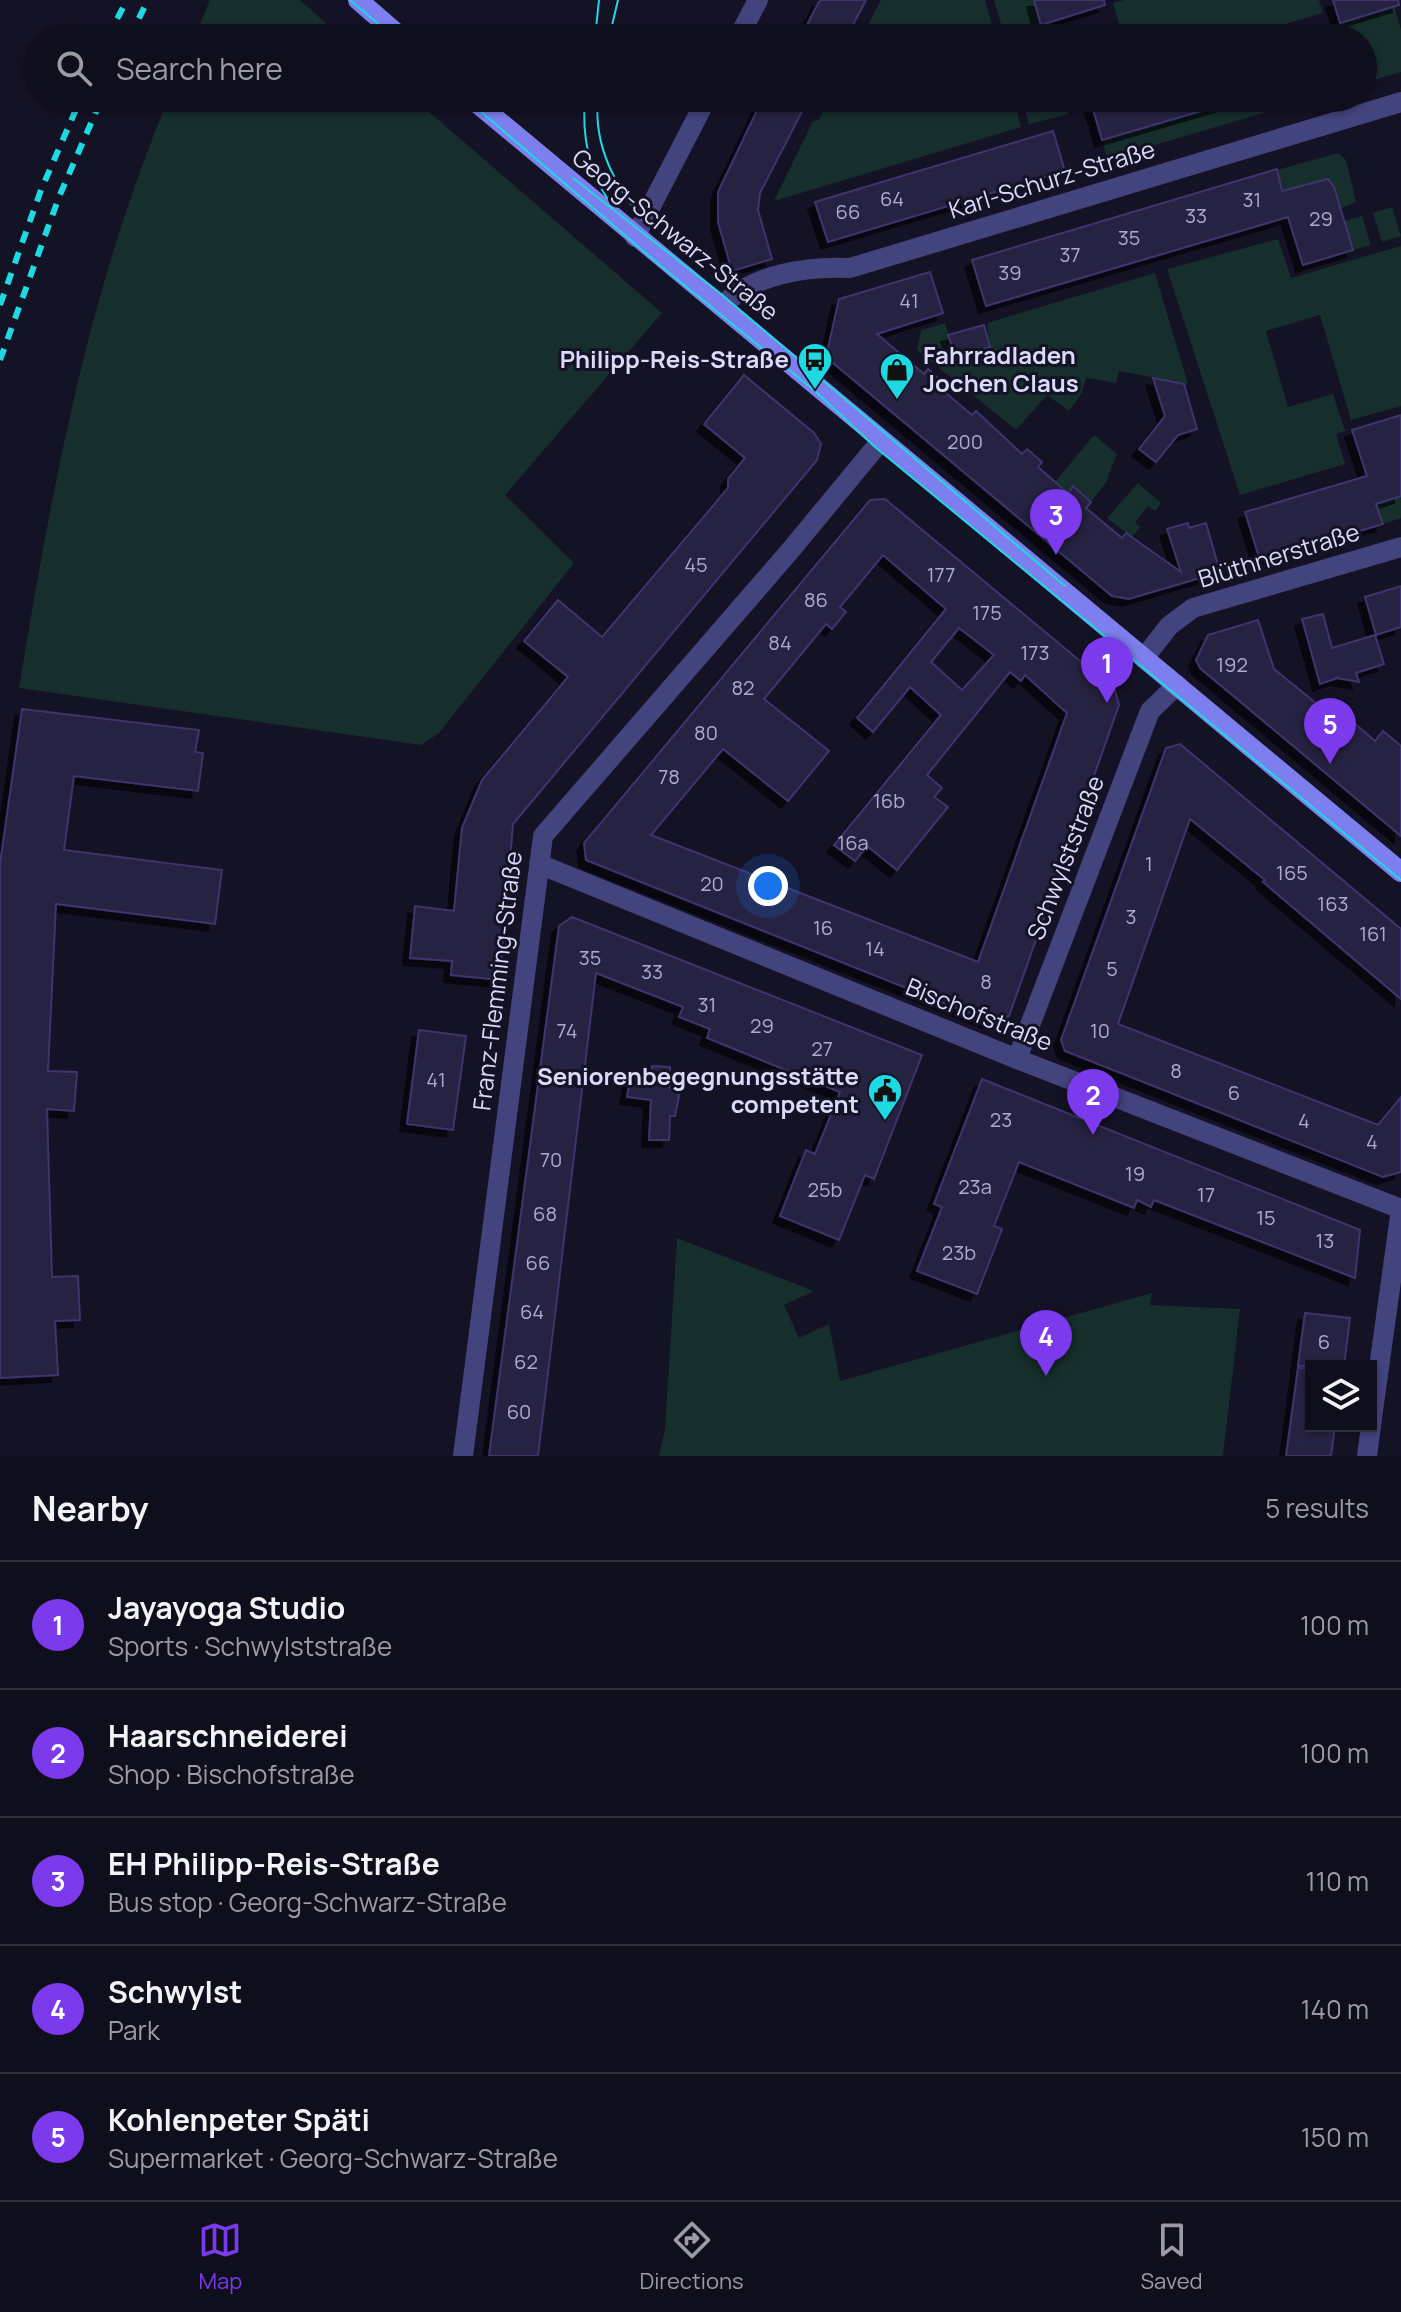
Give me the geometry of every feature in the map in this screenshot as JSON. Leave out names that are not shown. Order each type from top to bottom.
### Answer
[{"type":"street","points":[[358,0],[386,24]]},
{"type":"street","points":[[745,24],[758,0]]},
{"type":"street","name":"Karl-Schurz-Straße","points":[[1377,109],[1401,102]]},
{"type":"street","name":"Georg-Schwarz-Straße","points":[[488,112],[722,306],[880,442],[1401,872]]},
{"type":"street","points":[[635,237],[700,112]]},
{"type":"street","name":"Karl-Schurz-Straße","points":[[722,306],[737,291],[768,277],[850,268],[1368,112]]},
{"type":"street","name":"Franz-Flemming-Straße","points":[[463,1456],[543,836],[880,442]]},
{"type":"street","name":"Blüthnerstraße","points":[[1144,658],[1169,626],[1193,608],[1401,547]]},
{"type":"street","name":"Schwylststraße","points":[[1017,1059],[1150,711],[1177,685]]},
{"type":"street","name":"Bischofstraße","points":[[539,864],[1017,1059],[1401,1209]]},
{"type":"street","points":[[1377,1383],[1401,1209]]},
{"type":"street","points":[[1367,1456],[1370,1432]]},
{"type":"green space","points":[[210,0],[300,0],[327,24],[200,24]]},
{"type":"green space","points":[[881,0],[985,0],[992,24],[868,24]]},
{"type":"green space","points":[[994,0],[1034,0],[1042,24],[1001,24]]},
{"type":"green space","points":[[1124,0],[1319,0],[1323,13],[1285,24],[1119,24],[1113,3]]},
{"type":"green space","points":[[1392,0],[1401,29],[1401,72],[1377,79],[1377,24],[1340,23],[1378,11]]},
{"type":"green space","points":[[163,112],[429,112],[662,313],[505,495],[574,563],[439,733],[421,745],[19,688],[45,538],[76,388],[116,241]]},
{"type":"green space","points":[[823,112],[1017,112],[1021,127],[774,201],[813,121],[819,120]]},
{"type":"green space","points":[[1026,112],[1069,114],[1029,124]]},
{"type":"green space","points":[[1197,112],[1266,112],[1107,159],[1102,140]]},
{"type":"green space","points":[[1338,153],[1346,160],[1356,202],[1340,209],[1334,187],[1326,180],[1282,191],[1277,170]]},
{"type":"green space","points":[[1392,207],[1401,236],[1382,242],[1373,213]]},
{"type":"green space","points":[[1362,216],[1371,245],[1353,250],[1344,221]]},
{"type":"green space","points":[[1278,239],[1291,278],[1401,246],[1401,406],[1351,420],[1320,315],[1266,331],[1288,407],[1333,394],[1345,431],[1336,434],[1345,464],[1240,495],[1167,269]]},
{"type":"green space","points":[[1155,273],[1188,384],[1158,394],[1161,379],[1119,371],[1116,383],[1086,378],[1082,393],[1069,411],[1047,395],[1016,430],[917,350],[921,330],[945,323],[954,351],[970,354],[990,347],[987,323]]},
{"type":"green space","points":[[1094,435],[1117,454],[1106,482],[1091,502],[1074,487],[1068,493],[1055,482]]},
{"type":"green space","points":[[1138,483],[1161,503],[1155,511],[1148,506],[1135,522],[1140,527],[1132,537],[1107,518]]},
{"type":"green space","points":[[1401,496],[1401,518],[1383,524],[1376,504]]},
{"type":"green space","points":[[677,1238],[814,1291],[784,1305],[799,1338],[829,1324],[840,1381],[1152,1293],[1150,1305],[1240,1309],[1223,1456],[659,1456],[665,1429]]},
{"type":"building","points":[[820,0],[866,0],[853,24],[807,24]]},
{"type":"building","points":[[1034,0],[1104,0],[1105,5],[1041,24]]},
{"type":"building","points":[[1333,0],[1398,0],[1399,5],[1340,23]]},
{"type":"building","points":[[756,112],[802,112],[760,193],[758,210],[772,259],[732,271],[718,222],[718,192]]},
{"type":"building","points":[[1094,112],[1198,112],[1102,140]]},
{"type":"building","points":[[1053,131],[1065,171],[828,242],[815,202]]},
{"type":"building","points":[[1277,169],[1282,191],[1328,179],[1334,187],[1353,250],[1303,265],[1288,217],[986,306],[972,260]]},
{"type":"building","points":[[930,272],[943,313],[877,334],[924,374],[928,369],[944,383],[940,388],[972,415],[976,411],[1022,454],[1027,449],[1042,462],[1038,467],[1068,493],[1073,486],[1091,502],[1086,508],[1122,538],[1126,533],[1181,572],[1167,529],[1188,523],[1189,528],[1206,523],[1220,572],[1129,599],[1112,596],[826,357],[839,299]]},
{"type":"building","points":[[984,325],[990,347],[956,357],[948,335]]},
{"type":"building","points":[[744,375],[814,433],[821,444],[817,460],[513,824],[500,980],[451,975],[452,961],[410,958],[415,906],[454,911],[462,828],[482,780],[568,677],[524,641],[558,600],[602,637],[728,488],[728,479],[745,458],[704,424]]},
{"type":"building","points":[[1153,378],[1184,384],[1197,429],[1178,435],[1156,462],[1139,449],[1165,416]]},
{"type":"building","points":[[1401,415],[1401,496],[1376,504],[1383,524],[1260,560],[1245,512],[1367,476],[1352,430]]},
{"type":"building","points":[[885,499],[1115,690],[1119,705],[1009,1016],[994,1023],[586,860],[584,843],[870,500]],"holes":[[[883,555],[946,609],[857,718],[873,732],[910,687],[941,715],[834,845],[855,861],[867,846],[897,870],[948,807],[934,797],[942,788],[927,775],[1010,672],[1021,681],[1025,675],[1067,713],[978,962],[651,835],[723,749],[788,801],[829,751],[764,699],[826,624],[832,629],[846,612],[840,607]],[[959,628],[994,655],[962,690],[931,662]]]},
{"type":"building","points":[[1401,586],[1401,627],[1376,635],[1365,597]]},
{"type":"building","points":[[1323,614],[1332,648],[1375,635],[1384,664],[1356,673],[1359,682],[1337,678],[1320,684],[1302,619]]},
{"type":"building","points":[[1258,620],[1274,669],[1348,729],[1353,722],[1375,741],[1383,731],[1401,746],[1401,836],[1200,668],[1196,660],[1208,635]]},
{"type":"building","points":[[22,709],[199,730],[195,752],[203,753],[198,791],[74,776],[64,850],[222,870],[215,924],[56,904],[48,1071],[77,1072],[74,1111],[47,1109],[52,1277],[78,1276],[80,1320],[55,1321],[58,1375],[0,1378],[0,864]]},
{"type":"building","points":[[1180,744],[1401,929],[1401,999],[1190,819],[1118,1024],[1378,1125],[1401,1097],[1401,1172],[1383,1177],[1065,1051],[1061,1040],[1166,748]]},
{"type":"building","points":[[572,917],[922,1055],[874,1179],[865,1175],[839,1240],[780,1216],[806,1150],[815,1154],[840,1092],[707,1038],[710,1029],[679,1017],[683,1007],[596,973],[538,1456],[489,1456],[559,926]]},
{"type":"building","points":[[419,1030],[466,1036],[453,1130],[407,1124]]},
{"type":"building","points":[[652,1066],[670,1067],[670,1089],[680,1091],[675,1116],[670,1116],[669,1140],[649,1140],[651,1100],[627,1097],[631,1073],[652,1075]]},
{"type":"building","points":[[982,1079],[1360,1230],[1355,1278],[1154,1200],[1151,1207],[1137,1200],[1134,1208],[1019,1162],[994,1226],[1002,1229],[977,1294],[917,1271],[942,1207],[934,1204]]},
{"type":"building","points":[[1305,1313],[1350,1318],[1345,1360],[1305,1360],[1305,1366],[1298,1366]]},
{"type":"building","points":[[1298,1368],[1305,1369],[1305,1432],[1334,1432],[1331,1456],[1286,1456]]},
{"type":"tram line","points":[[350,0],[378,24]]},
{"type":"tram line","points":[[596,24],[599,0]]},
{"type":"tram line","points":[[612,24],[618,0]]},
{"type":"tram line","points":[[481,112],[662,267],[815,391],[875,447],[1401,880]]},
{"type":"tram line","points":[[584,112],[588,150],[595,175],[607,198]]},
{"type":"tram line","points":[[597,112],[599,133],[609,166],[625,196],[646,224]]},
{"type":"tram line","points":[[573,178],[721,294],[1065,586]]},
{"type":"railway","points":[[114,24],[127,0]]},
{"type":"railway","points":[[136,24],[148,0]]},
{"type":"railway","points":[[0,305],[41,190],[75,112]]},
{"type":"railway","points":[[0,360],[59,197],[96,112]]},
{"type":"place","name":"Philipp-Reis-Straße","points":[[815,391]]},
{"type":"place","name":"Fahrradladen Jochen Claus","points":[[897,401]]},
{"type":"place","name":"EH Philipp-Reis-Straße","points":[[1056,555]]},
{"type":"place","name":"Jayayoga Studio","points":[[1107,703]]},
{"type":"place","name":"Kohlenpeter Späti","points":[[1330,764]]},
{"type":"place","name":"Seniorenbegegnungsstätte competent","points":[[885,1122]]},
{"type":"place","name":"Haarschneiderei","points":[[1093,1135]]},
{"type":"place","name":"Schwylst","points":[[1046,1376]]}]
